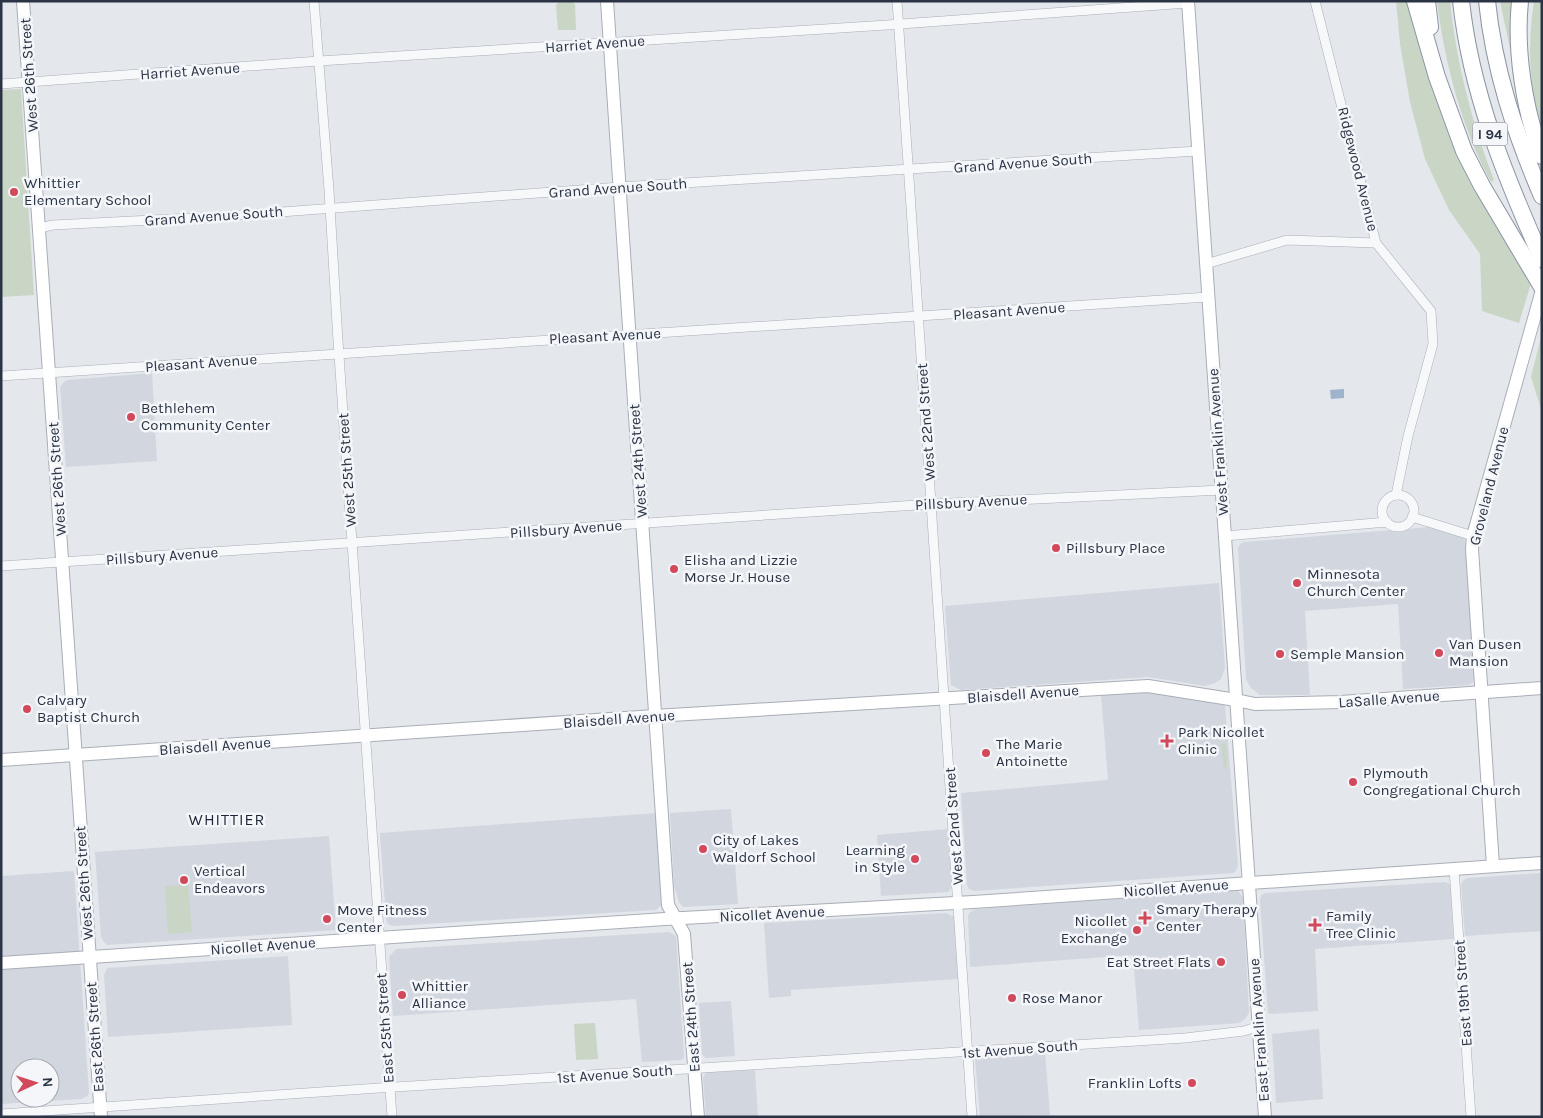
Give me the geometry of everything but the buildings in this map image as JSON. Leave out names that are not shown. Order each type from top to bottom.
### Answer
[{"type":"highway","points":[[1415,1],[1437,77],[1457,135],[1475,173],[1542,288]]},
{"type":"highway","points":[[1427,1],[1436,63],[1457,135]]},
{"type":"highway","name":"I 94","points":[[1461,1],[1468,48],[1488,128],[1512,192],[1542,259]]},
{"type":"highway","name":"I 94","points":[[1487,1],[1494,49],[1505,97],[1521,146],[1542,196]]},
{"type":"highway","points":[[1520,1],[1519,42],[1523,73],[1530,115],[1542,156]]},
{"type":"highway","points":[[1523,73],[1522,41],[1527,1]]},
{"type":"street","name":"West 26th Street","points":[[24,1],[29,82],[43,227],[50,373],[89,958]]},
{"type":"street","name":"West 25th Street","points":[[314,1],[330,209],[338,354],[379,939]]},
{"type":"street","name":"West 24th Street","points":[[607,1],[668,905],[676,919]]},
{"type":"street","name":"West 22nd Street","points":[[897,1],[946,699],[972,1117]]},
{"type":"street","name":"Ridgewood Avenue","points":[[1316,1],[1376,243],[1431,311],[1433,344],[1408,436],[1396,495]]},
{"type":"street","name":"Harriet Avenue","points":[[1,84],[319,61],[899,25],[1188,2]]},
{"type":"street","name":"West Franklin Avenue","points":[[1188,2],[1249,884]]},
{"type":"street","name":"Grand Avenue South","points":[[43,227],[330,209],[620,187],[1198,151]]},
{"type":"street","points":[[1206,264],[1287,240],[1376,243]]},
{"type":"street","name":"Groveland Avenue","points":[[1492,866],[1472,536],[1542,288]]},
{"type":"street","name":"Pleasant Avenue","points":[[1,376],[1208,297]]},
{"type":"street","name":"Pillsbury Avenue","points":[[1,566],[932,504],[1222,490]]},
{"type":"street","points":[[1396,495],[1404,496],[1414,507],[1412,517],[1410,521],[1401,526],[1391,525],[1387,522],[1382,512],[1383,507],[1389,498],[1396,495]]},
{"type":"street","points":[[1412,517],[1472,536]]},
{"type":"street","points":[[1225,536],[1387,522]]},
{"type":"street","name":"Blaisdell Avenue","points":[[1,760],[655,716],[1148,686],[1236,700]]},
{"type":"street","name":"LaSalle Avenue","points":[[1236,700],[1255,704],[1302,704],[1542,688]]},
{"type":"street","name":"Nicollet Avenue","points":[[1,963],[1249,884],[1542,863]]},
{"type":"street","name":"East 19th Street","points":[[1454,869],[1471,1117]]},
{"type":"street","name":"East Franklin Avenue","points":[[1249,884],[1265,1117]]},
{"type":"street","name":"East 24th Street","points":[[676,919],[684,934],[698,1117]]},
{"type":"street","name":"East 25th Street","points":[[379,939],[392,1117]]},
{"type":"street","name":"East 26th Street","points":[[89,958],[101,1112]]},
{"type":"street","name":"1st Avenue South","points":[[1,1114],[101,1112],[390,1088],[1185,1038],[1244,1031],[1258,1026]]},
{"type":"shaded area","points":[[152,373],[157,461],[66,467],[60,387],[64,382],[67,380]]},
{"type":"shaded area","points":[[1430,527],[1443,528],[1464,538],[1465,541],[1475,679],[1473,682],[1469,685],[1403,689],[1398,604],[1305,611],[1310,695],[1260,695],[1251,688],[1246,679],[1238,548],[1240,544],[1244,542]]},
{"type":"shaded area","points":[[1219,583],[1225,668],[1221,679],[1215,683],[1205,686],[1148,677],[961,690],[951,685],[945,606]]},
{"type":"shaded area","points":[[1147,692],[1225,706],[1238,865],[1236,871],[1233,873],[974,891],[969,889],[967,885],[961,793],[1108,780],[1101,694]]},
{"type":"shaded area","name":"City of Lakes Waldorf School","points":[[731,809],[738,904],[683,907],[679,902],[674,886],[670,813]]},
{"type":"shaded area","points":[[657,813],[662,904],[656,910],[393,926],[388,924],[386,919],[380,833]]},
{"type":"shaded area","name":"Learning in Style","points":[[949,829],[953,884],[948,892],[881,896],[877,835]]},
{"type":"shaded area","points":[[329,836],[336,930],[107,945],[101,937],[95,852]]},
{"type":"shaded area","points":[[74,871],[89,1093],[81,1099],[60,1100],[60,1058],[10,1058],[10,1103],[1,1104],[1,876]]},
{"type":"shaded area","points":[[1542,873],[1542,931],[1465,936],[1461,884],[1464,880],[1467,878]]},
{"type":"shaded area","points":[[1445,882],[1450,884],[1451,887],[1453,939],[1315,949],[1318,1011],[1268,1013],[1261,895],[1266,893]]},
{"type":"shaded area","points":[[1237,890],[1243,897],[1249,1012],[1240,1023],[1139,1030],[1133,955],[970,967],[968,915],[976,909]]},
{"type":"shaded area","points":[[946,913],[954,917],[958,979],[791,990],[791,996],[769,998],[764,923]]},
{"type":"shaded area","points":[[669,932],[676,936],[684,1055],[684,1058],[681,1060],[642,1062],[636,999],[393,1016],[389,957],[396,949]]},
{"type":"shaded area","points":[[288,956],[292,1025],[108,1037],[104,975],[107,968]]},
{"type":"shaded area","points":[[731,1001],[735,1056],[706,1058],[702,1054],[699,1003]]},
{"type":"shaded area","points":[[1319,1029],[1323,1099],[1276,1103],[1272,1034]]},
{"type":"shaded area","points":[[1045,1052],[1050,1115],[980,1117],[975,1059],[977,1056]]},
{"type":"shaded area","points":[[755,1070],[758,1117],[706,1117],[703,1078],[707,1072]]},
{"type":"green space","points":[[560,1],[571,1],[575,4],[576,30],[558,30],[556,5]]},
{"type":"green space","points":[[1396,1],[1411,1],[1419,41],[1434,94],[1457,148],[1532,280],[1519,323],[1482,311],[1480,254],[1449,210],[1425,159],[1410,102],[1400,44]]},
{"type":"green space","points":[[1437,1],[1450,1],[1456,47],[1466,92],[1494,180],[1491,182],[1471,140],[1456,94],[1444,47]]},
{"type":"green space","points":[[1500,1],[1517,1],[1512,58],[1501,6]]},
{"type":"green space","points":[[1534,1],[1542,1],[1542,132],[1534,100],[1530,67],[1530,34]]},
{"type":"green space","name":"Whittier Elementary School","points":[[21,89],[34,295],[1,297],[1,90]]},
{"type":"green space","points":[[1542,333],[1542,412],[1531,377]]},
{"type":"green space","points":[[1226,743],[1227,767],[1224,768],[1221,744]]},
{"type":"green space","points":[[188,885],[192,932],[168,934],[165,886]]},
{"type":"green space","points":[[595,1023],[598,1059],[576,1060],[574,1024]]},
{"type":"water","points":[[1344,389],[1344,398],[1331,399],[1330,390]]},
{"type":"place","name":"Whittier Elementary School","points":[[14,192]]},
{"type":"place","name":"Bethlehem Community Center","points":[[131,417]]},
{"type":"place","name":"Pillsbury Place","points":[[1056,548]]},
{"type":"place","name":"Elisha and Lizzie Morse Jr. House","points":[[674,569]]},
{"type":"place","name":"Minnesota Church Center","points":[[1297,583]]},
{"type":"place","name":"Van Dusen Mansion","points":[[1439,653]]},
{"type":"place","name":"Semple Mansion","points":[[1280,654]]},
{"type":"place","name":"Calvary Baptist Church","points":[[27,709]]},
{"type":"place","name":"Park Nicollet Clinic","points":[[1167,741]]},
{"type":"place","name":"The Marie Antoinette","points":[[986,753]]},
{"type":"place","name":"Plymouth Congregational Church","points":[[1353,782]]},
{"type":"place","name":"City of Lakes Waldorf School","points":[[703,849]]},
{"type":"place","name":"Learning in Style","points":[[915,859]]},
{"type":"place","name":"Vertical Endeavors","points":[[184,880]]},
{"type":"place","name":"Smary Therapy Center","points":[[1145,918]]},
{"type":"place","name":"Move Fitness Center","points":[[327,919]]},
{"type":"place","name":"Family Tree Clinic","points":[[1315,925]]},
{"type":"place","name":"Nicollet Exchange","points":[[1137,930]]},
{"type":"place","name":"Eat Street Flats","points":[[1221,962]]},
{"type":"place","name":"Whittier Alliance","points":[[402,995]]},
{"type":"place","name":"Rose Manor","points":[[1012,998]]},
{"type":"place","name":"Franklin Lofts","points":[[1192,1083]]},
{"type":"district","name":"WHITTIER","points":[[227,819]]}]
